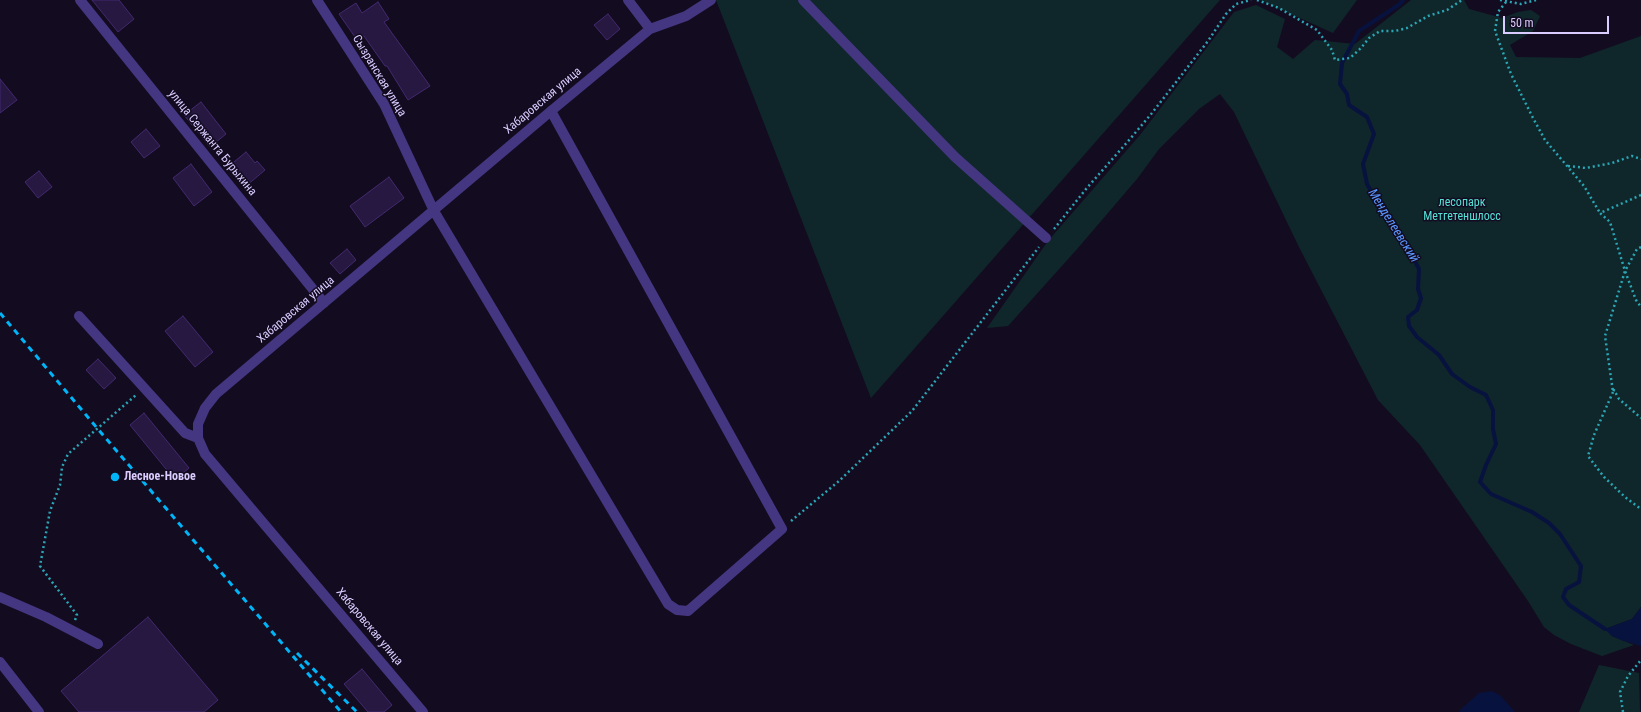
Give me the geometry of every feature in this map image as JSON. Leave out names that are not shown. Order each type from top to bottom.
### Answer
[{"type":"street","name":"улица Сержанта Бурыхина","points":[[80,0],[324,303]]},
{"type":"street","name":"Сызранская улица","points":[[317,0],[384,104],[434,211],[668,604],[677,610],[688,611],[782,529]]},
{"type":"street","points":[[628,0],[650,29]]},
{"type":"street","name":"Хабаровская улица","points":[[423,712],[205,454],[198,438],[198,424],[205,408],[216,394],[650,29],[686,16],[711,0]]},
{"type":"street","points":[[803,0],[955,157],[1046,238]]},
{"type":"street","points":[[551,111],[782,529]]},
{"type":"street","points":[[79,316],[185,433],[198,438]]},
{"type":"street","points":[[0,597],[72,630],[98,644]]},
{"type":"street","points":[[0,662],[39,712]]},
{"type":"path","points":[[782,529],[839,481],[912,411],[1046,238],[1152,113],[1208,41],[1226,14],[1236,4],[1251,0]]},
{"type":"path","points":[[1257,0],[1280,8],[1317,30],[1332,50],[1335,60],[1350,58],[1370,38],[1380,31],[1395,31],[1407,28],[1428,16],[1447,10],[1462,0]]},
{"type":"path","points":[[1500,0],[1521,4],[1536,0]]},
{"type":"path","points":[[1506,2],[1498,12],[1495,31],[1511,74],[1532,118],[1545,140],[1584,186],[1600,213],[1610,222],[1625,270],[1636,300],[1641,307]]},
{"type":"path","points":[[1567,166],[1586,168],[1612,163],[1632,156],[1641,159]]},
{"type":"path","points":[[1600,213],[1641,195]]},
{"type":"path","points":[[1641,247],[1637,249],[1625,270],[1605,336],[1613,392],[1594,435],[1588,456],[1604,477],[1625,497],[1641,508]]},
{"type":"path","points":[[72,630],[77,616],[40,566],[50,511],[60,485],[62,467],[68,454],[144,388]]},
{"type":"path","points":[[1613,392],[1614,390],[1619,399],[1641,418]]},
{"type":"path","points":[[1638,415],[1641,411]]},
{"type":"path","points":[[1624,712],[1620,692],[1628,676],[1641,660]]},
{"type":"green space","points":[[716,0],[1220,0],[871,398]]},
{"type":"green space","points":[[1260,0],[1357,0],[1333,33]]},
{"type":"green space","name":"лесопарк Метгетеншлосс","points":[[1411,0],[1464,0],[1469,9],[1502,18],[1518,12],[1531,10],[1540,16],[1533,31],[1510,45],[1516,57],[1580,58],[1641,36],[1641,607],[1632,619],[1605,629],[1612,636],[1634,645],[1602,656],[1571,644],[1554,635],[1544,627],[1528,601],[1420,445],[1378,400],[1299,247],[1234,112],[1220,94],[1199,109],[1159,149],[1137,179],[1008,326],[987,328],[1048,241],[1140,135],[1234,12],[1256,5],[1285,19],[1277,47],[1293,59],[1315,40],[1355,44]]},
{"type":"green space","points":[[1599,665],[1639,673],[1640,712],[1579,712]]},
{"type":"shaded area","points":[[1641,607],[1641,646],[1612,636],[1605,629],[1632,619]]},
{"type":"shaded area","points":[[1492,691],[1501,696],[1515,712],[1460,712],[1460,710],[1479,693]]},
{"type":"building","points":[[92,0],[119,0],[134,19],[118,32]]},
{"type":"building","points":[[378,2],[389,19],[384,22],[430,86],[408,100],[387,66],[385,66],[364,36],[357,40],[339,14],[356,3],[362,13]]},
{"type":"building","points":[[608,14],[620,29],[607,40],[594,25]]},
{"type":"building","points":[[0,79],[17,100],[0,113]]},
{"type":"building","points":[[201,102],[226,134],[210,147],[184,115]]},
{"type":"building","points":[[146,129],[160,146],[144,158],[131,142]]},
{"type":"building","points":[[246,152],[255,163],[257,161],[265,170],[246,186],[229,166]]},
{"type":"building","points":[[191,164],[212,192],[194,206],[173,178]]},
{"type":"building","points":[[39,171],[52,187],[38,198],[25,182]]},
{"type":"building","points":[[389,177],[404,198],[365,227],[350,206]]},
{"type":"building","points":[[347,249],[356,260],[340,274],[330,263]]},
{"type":"building","points":[[183,316],[213,352],[195,367],[165,331]]},
{"type":"building","points":[[98,359],[116,378],[104,389],[86,370]]},
{"type":"building","points":[[144,413],[189,468],[175,480],[130,425]]},
{"type":"building","points":[[148,617],[218,700],[204,712],[79,712],[61,691]]},
{"type":"building","points":[[362,669],[392,705],[384,712],[368,712],[344,684]]},
{"type":"waterway","name":"Менделеевский","points":[[1403,0],[1400,4],[1359,31],[1342,63],[1340,84],[1347,94],[1349,105],[1367,117],[1374,134],[1363,164],[1367,184],[1381,209],[1399,232],[1419,269],[1418,289],[1421,298],[1417,310],[1408,317],[1409,326],[1417,337],[1439,355],[1452,374],[1470,387],[1486,395],[1493,410],[1493,429],[1496,444],[1480,482],[1491,494],[1532,512],[1549,523],[1560,534],[1581,566],[1579,582],[1566,589],[1563,597],[1569,605],[1605,629]]},
{"type":"railway","points":[[0,313],[341,712]]},
{"type":"railway","points":[[297,653],[357,712]]},
{"type":"place","name":"Лесное-Новое","points":[[115,477]]}]
